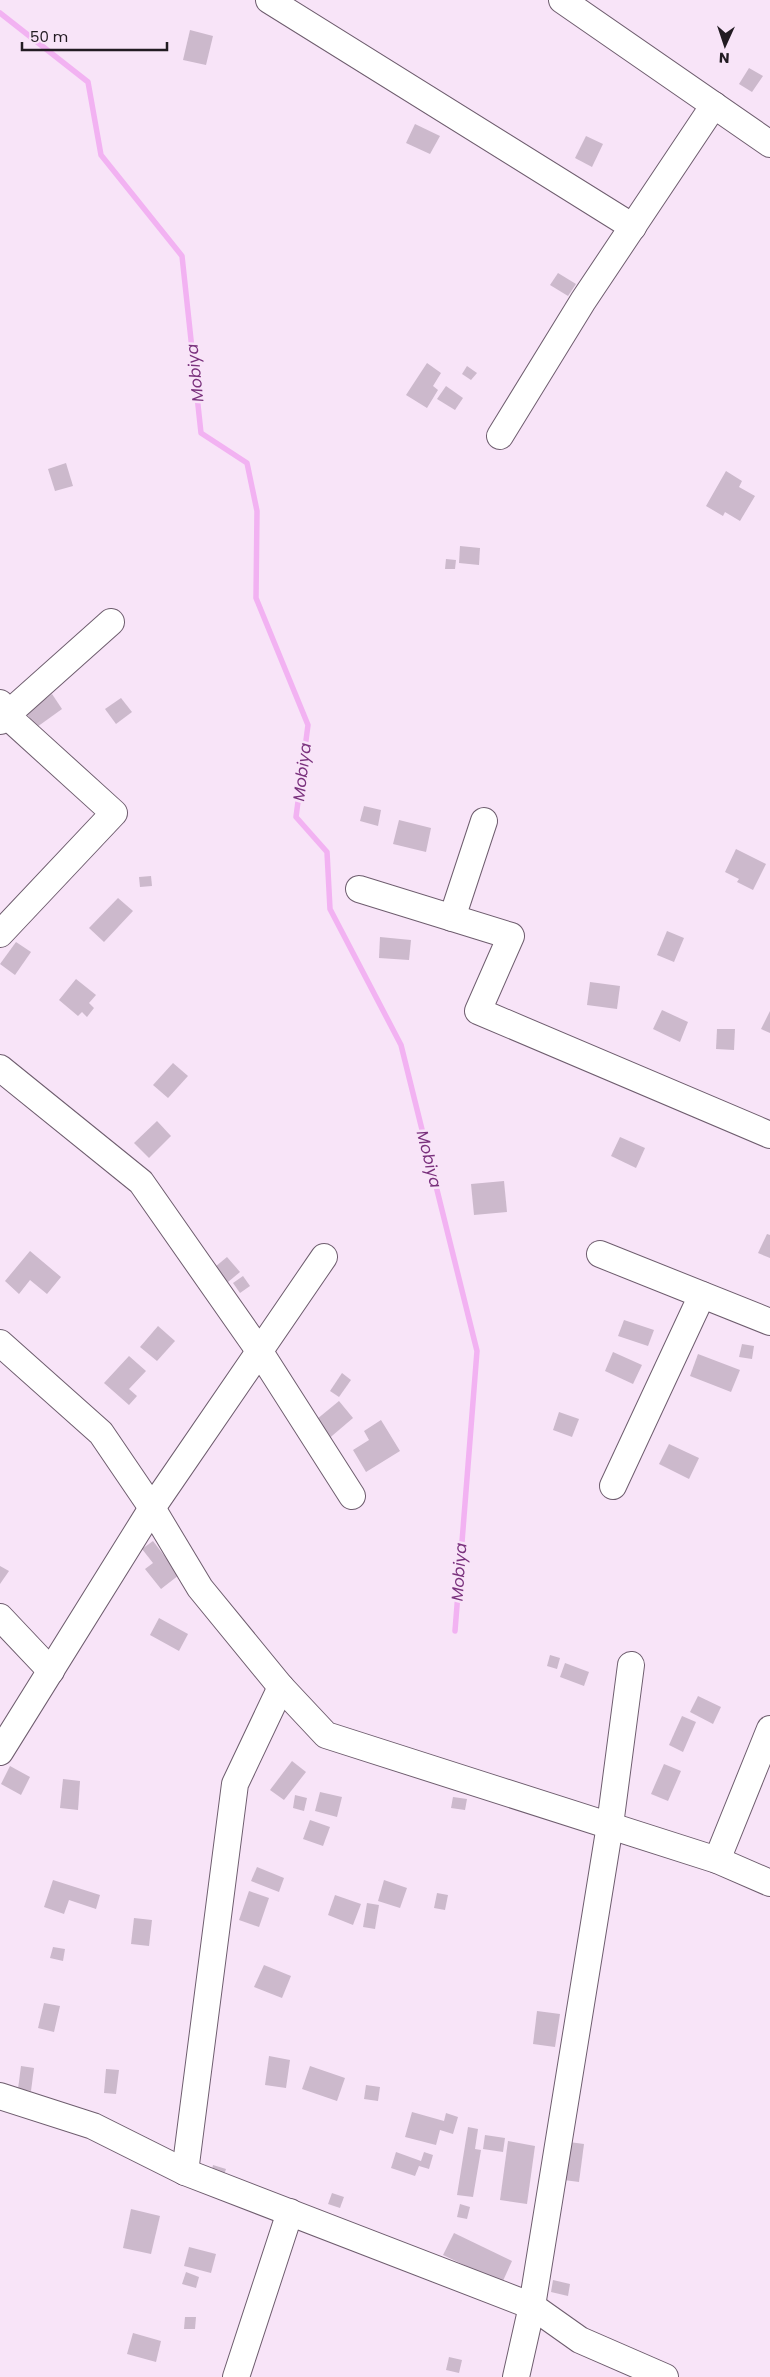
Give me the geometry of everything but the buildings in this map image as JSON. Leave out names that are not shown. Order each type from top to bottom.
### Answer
[{"type":"street","points":[[269,0],[633,227]]},
{"type":"street","points":[[562,0],[770,144]]},
{"type":"street","points":[[500,436],[583,301],[714,105]]},
{"type":"street","points":[[0,934],[114,813],[2,713],[111,622]]},
{"type":"street","points":[[452,918],[484,821]]},
{"type":"street","points":[[359,889],[511,936],[478,1011],[770,1135]]},
{"type":"street","points":[[0,1068],[141,1182],[260,1352],[352,1496]]},
{"type":"street","points":[[600,1254],[770,1322]]},
{"type":"street","points":[[0,1752],[152,1508],[324,1257]]},
{"type":"street","points":[[612,1486],[702,1295]]},
{"type":"street","points":[[0,1343],[101,1433],[152,1508],[200,1588],[281,1686],[326,1735],[717,1860],[770,1884]]},
{"type":"street","points":[[0,1617],[51,1671]]},
{"type":"street","points":[[516,2377],[532,2306],[610,1825],[631,1665]]},
{"type":"street","points":[[185,2172],[235,1784],[281,1686]]},
{"type":"street","points":[[717,1860],[770,1729]]},
{"type":"street","points":[[0,2096],[93,2126],[185,2172],[532,2306],[580,2340],[665,2377]]},
{"type":"street","points":[[236,2377],[290,2212]]},
{"type":"waterway","name":"Mobiya","points":[[0,13],[88,82],[101,155],[182,256],[201,433],[247,463],[257,511],[256,598],[308,725],[296,817],[327,852],[330,909],[401,1045],[477,1351],[455,1631]]}]
